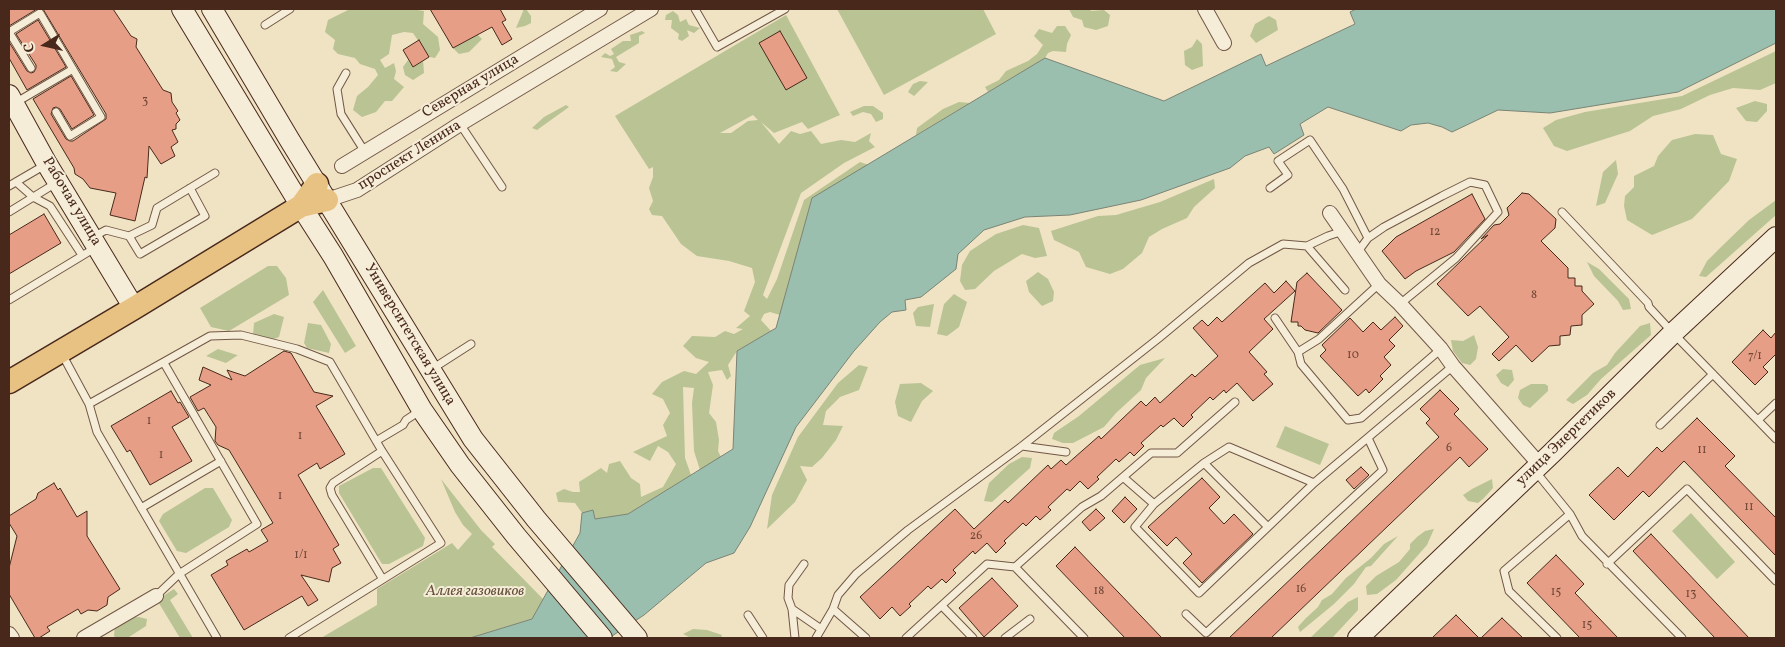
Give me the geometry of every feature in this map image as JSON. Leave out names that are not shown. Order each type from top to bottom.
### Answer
[{"type":"main road","name":"Университетская улица","points":[[182,9],[333,256],[422,410],[460,465],[516,536],[602,638]]},
{"type":"main road","name":"Университетская улица","points":[[212,9],[289,139],[473,439],[536,519],[637,638]]},
{"type":"main road","name":"Рабочая улица","points":[[11,99],[58,182],[91,246],[134,308]]},
{"type":"main road","name":"проспект Ленина","points":[[9,382],[134,308],[322,192]]},
{"type":"main road","name":"улица Энергетиков","points":[[1358,638],[1537,467],[1673,333],[1776,237]]},
{"type":"street","name":"Северная улица","points":[[342,166],[600,9]]},
{"type":"street","name":"проспект Ленина","points":[[322,192],[357,190],[460,124],[651,9]]},
{"type":"street","points":[[1204,9],[1224,42]]},
{"type":"street","points":[[1330,213],[1379,284],[1441,349],[1537,467]]},
{"type":"street","points":[[84,638],[156,596]]},
{"type":"street","points":[[9,634],[12,638]]},
{"type":"lane","points":[[265,26],[280,11],[290,9]]},
{"type":"lane","points":[[695,9],[717,47],[785,9]]},
{"type":"lane","points":[[30,68],[9,32],[40,13],[102,117],[70,136],[56,112]]},
{"type":"lane","points":[[11,99],[73,69]]},
{"type":"lane","points":[[346,73],[337,89],[341,114],[365,152]]},
{"type":"lane","points":[[460,124],[502,187]]},
{"type":"lane","points":[[1270,188],[1288,175],[1278,161],[1310,140],[1343,189],[1368,238]]},
{"type":"lane","points":[[9,186],[47,164]]},
{"type":"lane","points":[[9,300],[91,246],[106,230],[129,236],[152,224],[157,208],[215,173]]},
{"type":"lane","points":[[16,182],[33,197],[50,206],[91,246]]},
{"type":"lane","points":[[9,212],[58,182]]},
{"type":"lane","points":[[1357,254],[1368,238],[1406,215],[1470,182],[1485,185],[1498,212],[1456,258],[1400,304]]},
{"type":"lane","points":[[129,236],[140,254],[206,216],[190,188]]},
{"type":"lane","points":[[1562,212],[1648,303],[1649,307],[1673,333],[1776,439]]},
{"type":"lane","points":[[816,638],[833,610],[838,594],[856,574],[908,530],[1022,446],[1159,338],[1249,263],[1283,244],[1307,246],[1342,231]]},
{"type":"lane","points":[[1307,246],[1345,290]]},
{"type":"lane","points":[[1298,352],[1319,339],[1379,284]]},
{"type":"lane","points":[[1275,318],[1298,352],[1301,364],[1348,420],[1361,418],[1441,349]]},
{"type":"lane","points":[[89,404],[210,336],[241,335],[297,349],[330,362],[382,451],[441,542],[289,638]]},
{"type":"lane","points":[[430,370],[471,344]]},
{"type":"lane","points":[[60,351],[89,404],[97,432],[217,638]]},
{"type":"lane","points":[[156,596],[179,574],[257,524],[164,363]]},
{"type":"lane","points":[[1314,484],[1228,447],[1204,463],[1154,504],[1135,527],[1199,594],[1314,484],[1453,366]]},
{"type":"lane","points":[[1660,425],[1713,374]]},
{"type":"lane","points":[[1015,567],[1082,507],[1101,496],[1152,453],[1177,453],[1235,402]]},
{"type":"lane","points":[[1758,420],[1776,403]]},
{"type":"lane","points":[[376,441],[403,425],[406,420],[422,410]]},
{"type":"lane","points":[[1186,614],[1206,633],[1382,470],[1368,438]]},
{"type":"lane","points":[[1022,446],[1066,452]]},
{"type":"lane","points":[[382,451],[333,483],[330,488],[332,496],[382,578]]},
{"type":"lane","points":[[141,508],[221,461]]},
{"type":"lane","points":[[1204,463],[1268,527]]},
{"type":"lane","points":[[1537,467],[1570,514],[1582,536],[1682,638]]},
{"type":"lane","points":[[1123,477],[1154,504]]},
{"type":"lane","points":[[1608,564],[1687,489],[1776,581]]},
{"type":"lane","points":[[1553,637],[1509,591],[1504,571],[1570,514]]},
{"type":"lane","points":[[795,638],[792,609],[788,598],[789,585],[804,564]]},
{"type":"lane","points":[[906,638],[987,564],[1015,567],[1084,638]]},
{"type":"lane","points":[[942,606],[973,638]]},
{"type":"lane","points":[[792,609],[821,629]]},
{"type":"lane","points":[[833,610],[866,638]]},
{"type":"lane","points":[[748,615],[763,638]]},
{"type":"lane","points":[[1005,638],[1030,619]]},
{"type":"green space","points":[[350,9],[411,9],[424,11],[423,24],[438,37],[440,50],[435,58],[429,57],[413,33],[404,32],[392,35],[389,54],[380,60],[385,68],[394,63],[396,71],[394,79],[404,87],[392,101],[385,101],[376,112],[362,117],[353,110],[357,96],[378,75],[375,69],[360,64],[355,58],[338,54],[333,49],[335,40],[325,32],[328,20]]},
{"type":"green space","points":[[524,9],[531,16],[531,23],[516,28]]},
{"type":"green space","points":[[837,9],[983,9],[996,34],[884,95]]},
{"type":"green space","points":[[1069,9],[1104,10],[1110,15],[1108,26],[1096,30],[1084,27],[1082,20],[1073,17]]},
{"type":"green space","points":[[673,11],[678,15],[680,22],[686,19],[689,25],[700,28],[694,33],[687,30],[689,36],[682,41],[678,39],[679,34],[671,28],[672,20],[665,20],[666,15]]},
{"type":"green space","points":[[786,15],[840,115],[808,129],[802,122],[774,133],[761,122],[779,144],[791,131],[800,134],[811,131],[821,144],[841,140],[855,142],[871,133],[869,141],[875,147],[844,163],[801,193],[763,295],[767,299],[777,279],[804,200],[860,162],[869,165],[812,198],[780,315],[770,312],[764,314],[761,320],[771,331],[737,351],[728,365],[731,376],[727,380],[722,370],[708,372],[713,385],[709,413],[716,422],[719,440],[718,451],[721,457],[700,470],[694,451],[692,403],[694,388],[683,387],[685,458],[691,475],[628,514],[595,519],[593,510],[582,513],[575,503],[558,502],[556,493],[564,489],[580,492],[579,482],[601,468],[607,473],[609,464],[620,461],[631,478],[640,484],[641,497],[663,487],[676,464],[668,452],[658,446],[650,461],[633,452],[667,436],[663,425],[670,413],[663,399],[652,394],[662,382],[684,371],[696,374],[709,362],[696,358],[683,346],[692,336],[715,337],[725,331],[734,334],[743,329],[736,328],[750,316],[744,311],[755,282],[752,268],[729,261],[697,256],[681,244],[662,216],[652,215],[649,209],[653,201],[649,188],[653,177],[653,167],[649,169],[615,116]],"holes":[[[753,115],[758,120],[748,121],[731,133],[720,133]]]},
{"type":"green space","points":[[1269,16],[1276,20],[1278,30],[1256,43],[1250,36],[1255,24]]},
{"type":"green space","points":[[1057,26],[1065,26],[1071,35],[1066,52],[1053,51],[1048,53],[1045,58],[988,92],[985,87],[999,80],[1006,71],[1028,61],[1037,54],[1043,45],[1034,36],[1039,29],[1052,33]]},
{"type":"green space","points":[[642,31],[645,33],[639,36],[639,43],[616,57],[619,62],[626,64],[617,72],[610,71],[615,67],[612,59],[601,57],[605,53],[610,56],[614,54],[611,49],[623,41],[631,41],[630,35]]},
{"type":"green space","points":[[477,34],[482,39],[469,52],[459,54],[453,48]]},
{"type":"green space","points":[[1197,39],[1202,44],[1203,66],[1192,70],[1185,65],[1184,51],[1192,47]]},
{"type":"green space","points":[[1776,51],[1776,83],[1760,90],[1733,88],[1710,95],[1681,109],[1653,116],[1630,131],[1567,151],[1554,146],[1543,128],[1556,120],[1585,112],[1682,96]]},
{"type":"green space","points":[[408,60],[413,67],[423,60],[424,73],[413,80],[405,75],[403,67]]},
{"type":"green space","points":[[920,81],[928,82],[914,96],[908,92],[913,84]]},
{"type":"green space","points":[[1755,101],[1767,104],[1767,111],[1757,122],[1746,121],[1736,108]]},
{"type":"green space","points":[[959,102],[970,103],[916,135],[917,128],[943,109]]},
{"type":"green space","points":[[566,105],[569,107],[537,130],[532,128],[544,117]]},
{"type":"green space","points":[[864,106],[873,106],[883,113],[883,119],[876,122],[871,114],[863,112],[853,116],[850,112]]},
{"type":"green space","points":[[1695,134],[1713,135],[1721,154],[1737,159],[1729,181],[1692,219],[1652,235],[1627,220],[1624,206],[1625,196],[1634,187],[1634,176],[1654,166],[1658,156],[1672,140]]},
{"type":"green space","points":[[1616,160],[1618,174],[1605,203],[1596,206],[1603,172]]},
{"type":"green space","points":[[1214,179],[1215,188],[1194,207],[1187,218],[1149,237],[1142,253],[1123,269],[1110,274],[1086,267],[1079,252],[1054,240],[1051,231],[1098,216],[1116,215],[1160,202]]},
{"type":"green space","points":[[1776,200],[1776,215],[1706,277],[1699,276],[1707,261],[1719,249],[1749,220]]},
{"type":"green space","points":[[1023,225],[1039,228],[1047,256],[1035,258],[1022,254],[994,271],[975,289],[965,290],[960,281],[962,265],[970,251],[996,234]]},
{"type":"green space","points":[[1587,262],[1599,269],[1629,299],[1631,309],[1623,310],[1618,301],[1594,276]]},
{"type":"green space","points":[[268,266],[277,266],[286,278],[289,295],[229,331],[211,327],[200,308]]},
{"type":"green space","points":[[1038,272],[1048,279],[1054,292],[1053,301],[1042,306],[1029,292],[1026,281]]},
{"type":"green space","points":[[323,290],[356,346],[345,353],[313,302]]},
{"type":"green space","points":[[954,294],[967,302],[959,327],[947,336],[937,334],[944,304]]},
{"type":"green space","points":[[934,304],[930,327],[916,326],[913,313],[918,307]]},
{"type":"green space","points":[[274,314],[284,317],[279,337],[271,340],[253,335],[254,323]]},
{"type":"green space","points":[[308,323],[321,325],[331,344],[329,353],[307,348],[304,343]]},
{"type":"green space","points":[[1650,323],[1651,335],[1601,379],[1587,395],[1573,404],[1566,400],[1593,373],[1607,365],[1615,353],[1640,326]]},
{"type":"green space","points":[[1474,335],[1478,347],[1476,359],[1470,365],[1462,363],[1453,351],[1451,340],[1463,341]]},
{"type":"green space","points":[[218,349],[238,355],[226,363],[206,356]]},
{"type":"green space","points":[[1165,358],[1146,378],[1141,390],[1104,427],[1073,443],[1063,443],[1052,439],[1054,433],[1079,416],[1140,365]]},
{"type":"green space","points":[[859,365],[868,367],[859,390],[840,397],[826,411],[823,425],[843,426],[836,440],[812,467],[800,466],[807,480],[795,502],[767,529],[772,495],[798,437],[838,383]]},
{"type":"green space","points":[[1503,369],[1512,370],[1514,380],[1508,387],[1501,383],[1496,375]]},
{"type":"green space","points":[[921,383],[933,391],[922,401],[911,422],[898,416],[895,402],[900,384]]},
{"type":"green space","points":[[1531,384],[1545,384],[1548,386],[1548,391],[1530,408],[1523,405],[1518,398],[1520,390]]},
{"type":"green space","points":[[1285,426],[1329,444],[1320,465],[1276,447]]},
{"type":"green space","points":[[1022,457],[1032,458],[1030,468],[992,502],[984,501],[989,483],[1009,464]]},
{"type":"green space","points":[[373,468],[381,468],[425,538],[423,546],[389,564],[382,564],[339,493],[339,486]]},
{"type":"green space","name":"Аллея газовиков","points":[[441,479],[481,530],[495,544],[492,547],[544,600],[532,619],[470,638],[321,638],[377,605],[377,589],[452,543],[458,550],[472,534],[463,525],[455,512]]},
{"type":"green space","points":[[1492,479],[1493,488],[1478,503],[1468,501],[1463,495],[1472,489]]},
{"type":"green space","points":[[205,488],[213,488],[232,520],[229,527],[186,553],[177,551],[159,521],[163,514]]},
{"type":"green space","points":[[1691,513],[1735,562],[1717,579],[1672,531]]},
{"type":"green space","points":[[1434,529],[1427,545],[1396,580],[1377,594],[1367,595],[1366,586],[1376,576],[1399,562],[1410,549],[1410,544],[1417,537],[1425,531]]},
{"type":"green space","points":[[1398,536],[1371,566],[1366,567],[1354,584],[1334,604],[1300,632],[1298,627],[1318,607],[1322,600],[1332,594],[1346,578],[1371,558],[1384,544]]},
{"type":"green space","points":[[174,589],[178,594],[170,600],[193,638],[180,638],[157,600]]},
{"type":"green space","points":[[1358,597],[1358,610],[1333,637],[1310,638],[1348,602]]},
{"type":"green space","points":[[139,617],[147,619],[146,626],[129,638],[116,638],[114,636],[115,625],[127,618]]},
{"type":"green space","points":[[693,629],[707,630],[722,635],[721,638],[691,638],[683,634]]},
{"type":"shaded area","points":[[1356,9],[1776,9],[1776,43],[1678,92],[1550,113],[1498,110],[1452,132],[1428,123],[1411,125],[1401,131],[1328,107],[1300,124],[1304,135],[1274,154],[1269,147],[1245,156],[1230,168],[1141,200],[1070,215],[1025,217],[984,230],[958,254],[956,269],[921,297],[905,300],[906,310],[892,312],[880,322],[854,351],[796,427],[750,527],[734,553],[706,563],[644,615],[609,638],[470,638],[532,619],[580,533],[582,513],[593,510],[595,519],[628,514],[733,449],[737,351],[776,328],[812,198],[1045,58],[1164,101],[1261,54],[1266,66],[1355,24],[1350,12]]},
{"type":"building","points":[[9,9],[37,9],[9,26]]},
{"type":"building","points":[[43,9],[113,9],[131,36],[137,39],[136,47],[163,90],[171,93],[172,102],[178,111],[176,113],[180,120],[176,124],[176,129],[172,130],[178,142],[171,147],[175,156],[161,164],[149,146],[147,178],[145,177],[135,221],[110,215],[116,193],[90,188],[83,179],[75,174],[74,168],[33,99],[71,76],[94,115],[72,129],[60,109],[53,108],[51,114],[66,139],[73,141],[106,119],[106,114]]},
{"type":"building","points":[[430,9],[500,9],[506,20],[502,22],[512,39],[502,45],[492,27],[453,48]]},
{"type":"building","points":[[38,20],[66,67],[27,90],[9,58],[9,42],[27,71],[34,72],[36,65],[16,34]]},
{"type":"building","points":[[780,31],[807,78],[786,90],[759,43]]},
{"type":"building","points":[[419,40],[429,57],[413,67],[403,50]]},
{"type":"building","points":[[1522,193],[1529,194],[1556,219],[1555,228],[1541,241],[1568,268],[1568,278],[1575,278],[1575,286],[1582,286],[1582,291],[1594,304],[1582,315],[1582,325],[1571,326],[1570,335],[1560,336],[1560,345],[1549,346],[1532,362],[1516,345],[1499,361],[1492,354],[1509,337],[1480,306],[1468,316],[1437,284],[1488,235],[1481,239],[1494,225],[1500,224],[1509,215],[1507,208]]},
{"type":"building","points":[[1472,194],[1485,219],[1454,252],[1416,271],[1405,279],[1382,251],[1396,237]]},
{"type":"building","points":[[44,214],[61,243],[9,274],[9,235]]},
{"type":"building","points":[[1307,273],[1342,310],[1318,333],[1305,330],[1298,326],[1298,322],[1291,322],[1297,282]]},
{"type":"building","points":[[1286,281],[1295,291],[1264,319],[1273,329],[1249,352],[1267,372],[1264,374],[1273,384],[1253,401],[1237,383],[1226,393],[1224,390],[1213,400],[1210,397],[1191,415],[1193,417],[1183,427],[1174,418],[1163,427],[1161,425],[1141,443],[1144,446],[1134,456],[1130,452],[1119,462],[1116,459],[1097,477],[1099,479],[1088,489],[1080,481],[1070,491],[1067,489],[1048,507],[1051,510],[1040,520],[1036,516],[1026,526],[1023,523],[1004,541],[1006,543],[996,553],[987,543],[975,554],[973,551],[953,570],[956,573],[946,583],[942,579],[931,589],[928,586],[909,604],[911,606],[900,616],[892,607],[880,619],[860,597],[955,509],[974,529],[1005,500],[1008,503],[1048,465],[1051,469],[1061,460],[1066,465],[1099,436],[1101,439],[1141,401],[1146,406],[1155,397],[1160,403],[1192,374],[1195,377],[1218,356],[1193,328],[1202,320],[1208,326],[1217,317],[1222,322],[1265,283],[1274,293]]},
{"type":"building","points":[[1395,317],[1403,326],[1389,340],[1395,346],[1384,357],[1391,365],[1380,376],[1383,379],[1369,393],[1366,389],[1358,396],[1320,356],[1326,350],[1322,345],[1350,318],[1363,332],[1373,322],[1381,330]]},
{"type":"building","points":[[1763,330],[1771,338],[1776,332],[1776,354],[1763,367],[1768,372],[1755,385],[1732,362]]},
{"type":"building","points":[[284,351],[291,353],[314,392],[333,396],[316,406],[345,454],[320,469],[317,463],[298,475],[339,545],[333,549],[341,563],[332,568],[329,582],[301,575],[318,600],[308,606],[302,596],[244,630],[211,575],[228,565],[226,561],[247,549],[249,552],[268,541],[261,530],[273,523],[229,450],[218,445],[215,441],[216,427],[204,408],[198,411],[190,397],[211,385],[199,380],[203,367],[232,380],[227,370],[245,376]]},
{"type":"building","points":[[1440,390],[1459,409],[1454,414],[1488,449],[1469,467],[1460,457],[1271,638],[1229,638],[1439,437],[1426,423],[1430,419],[1420,409]]},
{"type":"building","points":[[171,391],[189,417],[172,427],[192,461],[150,485],[130,450],[127,452],[111,426]]},
{"type":"building","points":[[1697,418],[1735,456],[1725,466],[1776,518],[1776,556],[1684,461],[1649,497],[1643,491],[1614,520],[1589,495],[1618,467],[1628,477],[1657,447],[1662,452]]},
{"type":"building","points":[[1361,467],[1369,475],[1354,489],[1346,480]]},
{"type":"building","points":[[1202,478],[1220,497],[1209,508],[1224,524],[1234,514],[1253,534],[1202,583],[1183,563],[1192,554],[1176,537],[1167,546],[1148,527]]},
{"type":"building","points":[[54,483],[58,490],[60,488],[77,517],[87,511],[87,536],[120,589],[108,597],[107,605],[97,611],[88,610],[81,614],[78,609],[47,627],[50,631],[39,638],[35,638],[9,594],[9,568],[17,536],[9,523],[9,516],[36,499],[38,493]]},
{"type":"building","points":[[1125,497],[1137,509],[1124,523],[1112,511]]},
{"type":"building","points":[[1096,509],[1105,518],[1090,531],[1082,522]]},
{"type":"building","points":[[1651,534],[1749,638],[1715,638],[1633,551]]},
{"type":"building","points":[[1075,547],[1162,638],[1125,638],[1056,566]]},
{"type":"building","points":[[1556,555],[1584,584],[1575,593],[1618,638],[1580,638],[1527,583]]},
{"type":"building","points":[[992,578],[1018,606],[984,637],[959,608]]},
{"type":"building","points":[[1456,615],[1479,638],[1432,638]]},
{"type":"building","points":[[1502,618],[1523,638],[1481,638]]}]
